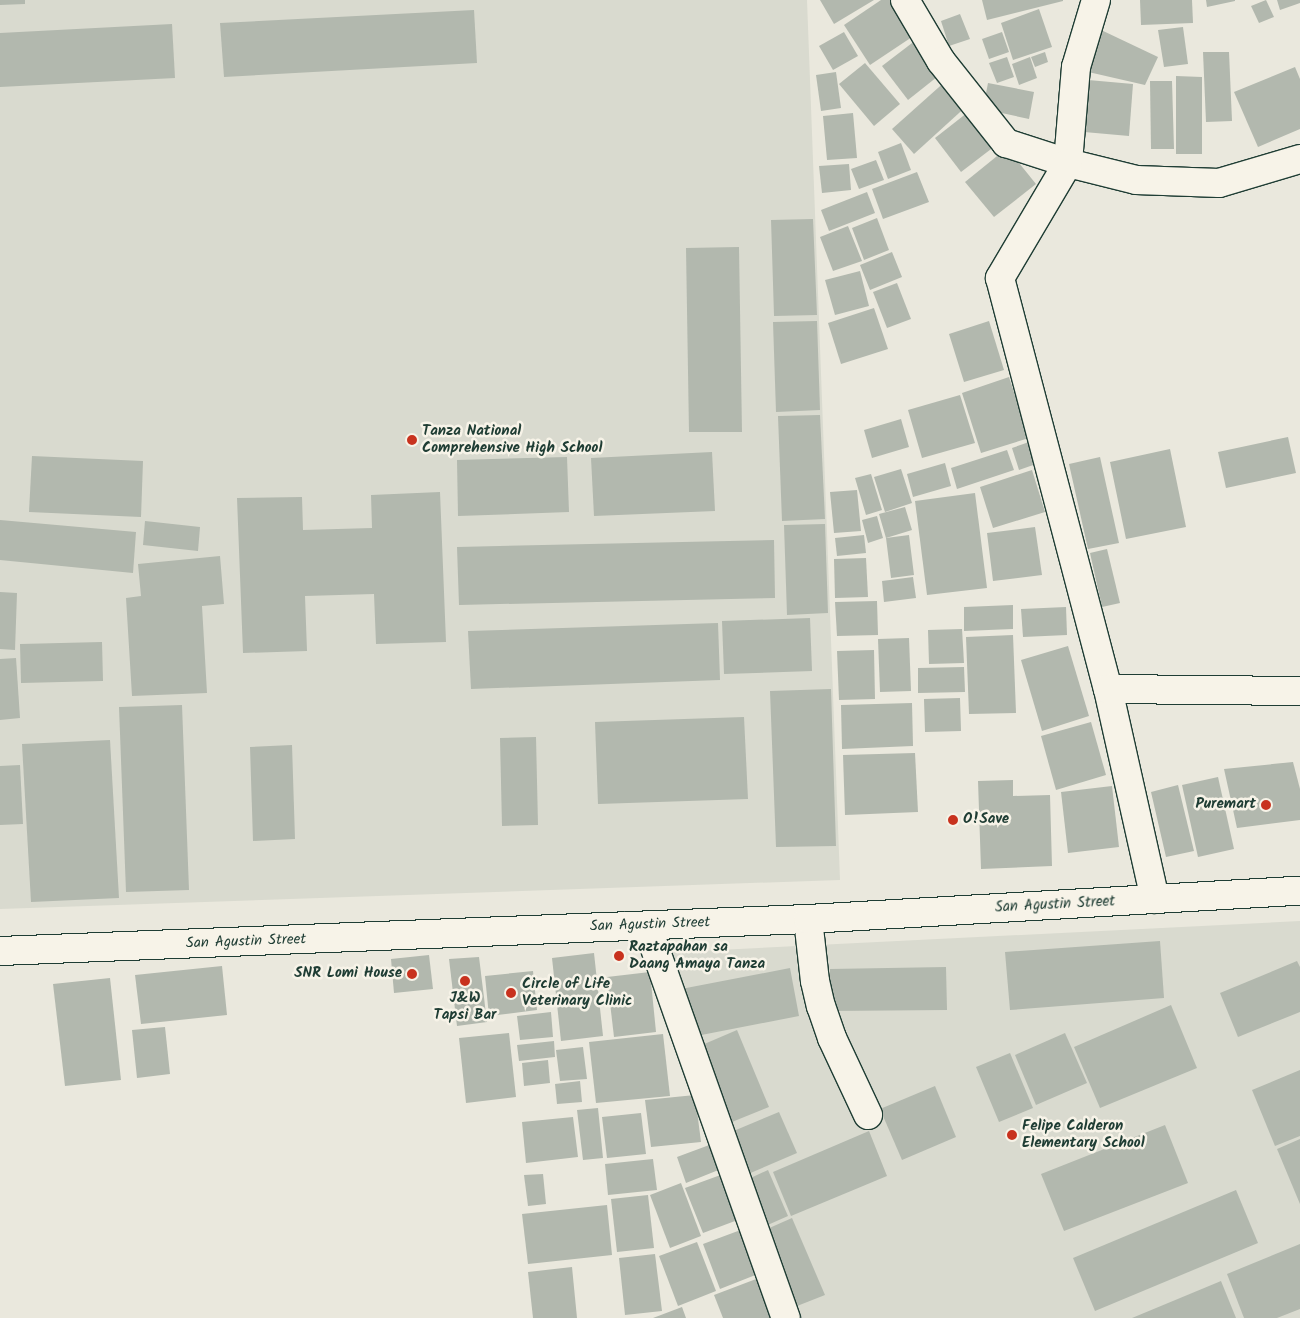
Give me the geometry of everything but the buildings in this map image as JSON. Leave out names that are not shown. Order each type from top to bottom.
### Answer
[{"type":"street","points":[[905,0],[941,61],[1006,143],[1068,163],[1136,180],[1219,182],[1300,159]]},
{"type":"street","points":[[1096,0],[1076,66],[1068,163],[1000,278],[1108,689],[1155,899]]},
{"type":"street","points":[[1108,689],[1300,691]]},
{"type":"street","name":"San Agustin Street","points":[[0,950],[808,919],[1300,892]]},
{"type":"street","points":[[808,919],[815,981],[821,1006],[832,1038],[868,1114]]},
{"type":"street","points":[[647,926],[786,1318]]},
{"type":"shaded area","name":"Tanza National Comprehensive High School","points":[[0,0],[807,0],[840,880],[0,909]]},
{"type":"shaded area","name":"Felipe Calderon Elementary School","points":[[1300,921],[1300,1318],[790,1318],[657,953]]},
{"type":"place","name":"Tanza National Comprehensive High School","points":[[412,440]]},
{"type":"place","name":"Puremart","points":[[1266,805]]},
{"type":"place","name":"O!Save","points":[[953,820]]},
{"type":"place","name":"Raztapahan sa Daang Amaya Tanza","points":[[619,956]]},
{"type":"place","name":"SNR Lomi House","points":[[412,974]]},
{"type":"place","name":"J&W Tapsi Bar","points":[[465,981]]},
{"type":"place","name":"Circle of Life Veterinary Clinic","points":[[511,993]]},
{"type":"place","name":"Felipe Calderon Elementary School","points":[[1012,1135]]}]
